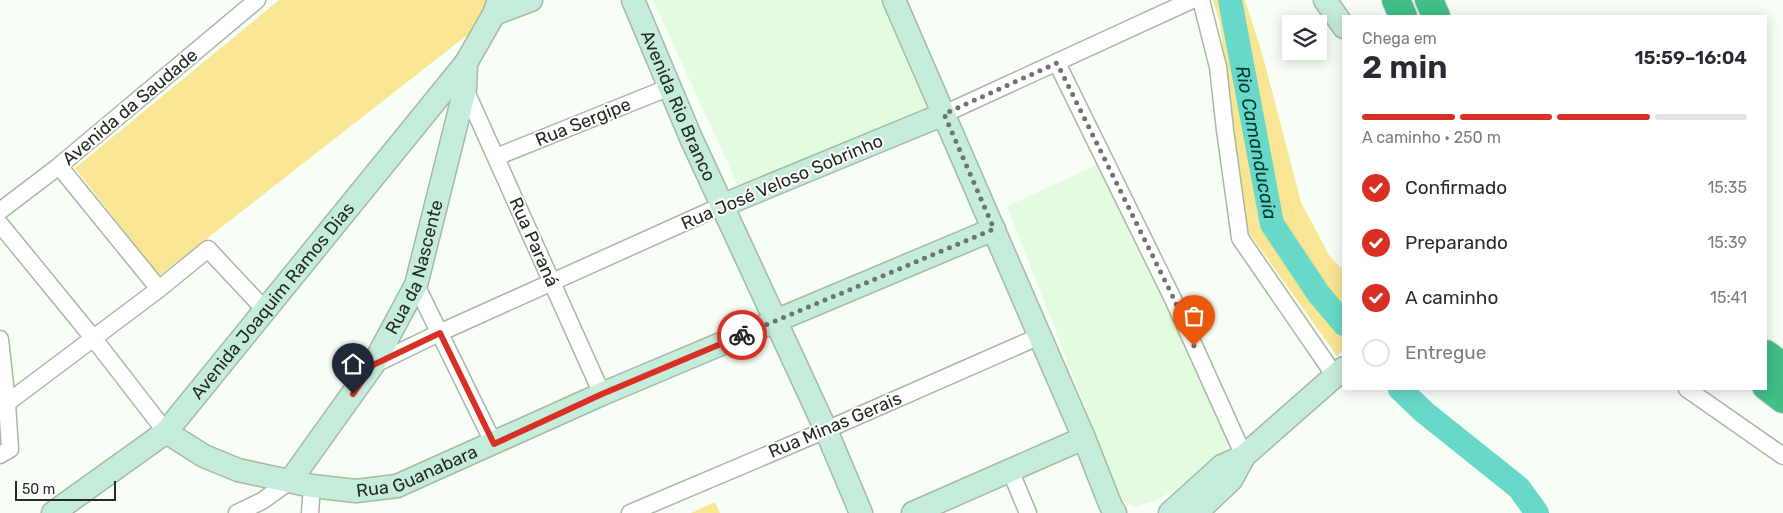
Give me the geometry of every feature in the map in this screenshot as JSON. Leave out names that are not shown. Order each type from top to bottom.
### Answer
[{"type":"highway","points":[[1396,0],[1403,15]]},
{"type":"highway","points":[[1428,0],[1436,15]]},
{"type":"highway","points":[[1767,355],[1783,367]]},
{"type":"highway","points":[[1767,387],[1783,399]]},
{"type":"street","name":"Avenida da Saudade","points":[[0,211],[59,166],[257,0]]},
{"type":"street","points":[[497,7],[531,0]]},
{"type":"street","name":"Avenida Rio Branco","points":[[632,0],[721,206],[826,430],[860,513]]},
{"type":"street","name":"Rua José Veloso Sobrinho","points":[[373,365],[721,206],[944,114],[1192,0]]},
{"type":"street","points":[[1170,513],[1222,466],[1244,456],[1339,372],[1240,238],[1218,67],[1201,0]]},
{"type":"street","points":[[1325,0],[1342,24]]},
{"type":"street","points":[[896,1],[1115,513]]},
{"type":"street","name":"Rua da Nascente","points":[[237,513],[262,501],[290,481],[373,365],[416,285],[465,89],[466,63],[497,7]]},
{"type":"street","name":"Avenida Joaquim Ramos Dias","points":[[53,513],[166,432],[466,63]]},
{"type":"street","points":[[1057,63],[1174,299],[1244,456]]},
{"type":"street","name":"Rua Sergipe","points":[[496,158],[670,87]]},
{"type":"street","name":"Rua Paraná","points":[[465,89],[602,394]]},
{"type":"street","points":[[59,166],[159,290]]},
{"type":"street","points":[[0,224],[94,339],[166,432]]},
{"type":"street","name":"Rua Guanabara","points":[[166,432],[204,456],[238,470],[312,486],[356,491],[397,486],[602,394],[994,229]]},
{"type":"street","points":[[7,403],[159,290],[208,249],[265,310]]},
{"type":"street","points":[[416,285],[494,444]]},
{"type":"street","name":"Rua Minas Gerais","points":[[630,513],[1040,336]]},
{"type":"street","points":[[0,339],[7,403],[5,452]]},
{"type":"street","points":[[1688,390],[1783,456]]},
{"type":"street","points":[[913,513],[1084,438]]},
{"type":"street","points":[[1196,513],[1231,480],[1244,456]]},
{"type":"street","points":[[1010,470],[1028,513]]},
{"type":"street","points":[[310,513],[312,486]]},
{"type":"shaded area","points":[[279,0],[490,0],[475,29],[159,276],[75,168]]},
{"type":"shaded area","points":[[653,0],[880,0],[928,112],[740,190]]},
{"type":"shaded area","points":[[1213,0],[1245,0],[1262,53],[1301,202],[1329,255],[1342,269],[1342,351],[1337,356],[1249,233],[1238,193],[1220,23]]},
{"type":"shaded area","points":[[1099,164],[1191,352],[1230,440],[1224,452],[1191,481],[1157,500],[1136,506],[1124,502],[1119,494],[1007,206]]},
{"type":"shaded area","points":[[715,502],[720,513],[691,513]]},
{"type":"waterway","name":"Rio Camanducaia","points":[[1230,0],[1272,224],[1318,293],[1342,322]]},
{"type":"waterway","name":"Rio Camanducaia","points":[[1401,390],[1424,412],[1519,488],[1537,513]]},
{"type":"way so far","points":[[742,335],[994,229],[944,114],[1057,63],[1174,299],[1194,346]]},
{"type":"route","points":[[353,394],[373,365],[440,333],[494,444],[602,394],[742,335]]}]
